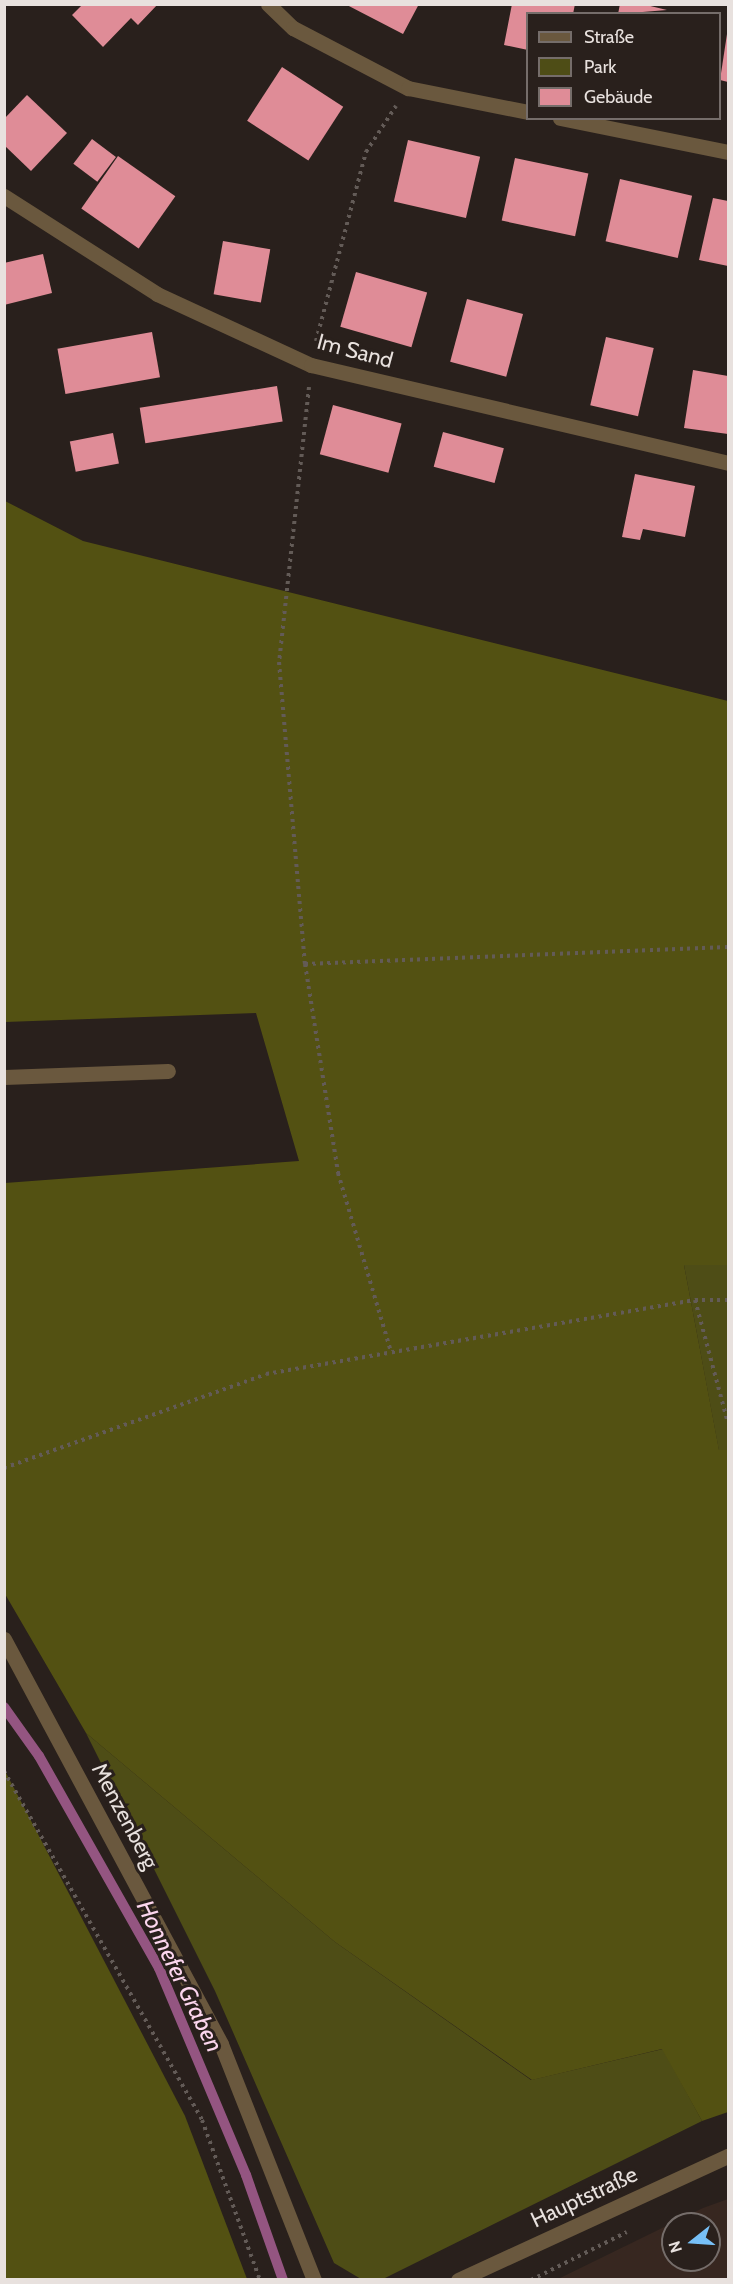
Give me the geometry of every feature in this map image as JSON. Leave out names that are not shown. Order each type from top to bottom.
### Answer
[{"type":"street","points":[[268,4],[293,28],[408,88],[526,112]]},
{"type":"street","points":[[570,120],[729,152]]},
{"type":"street","name":"Im Sand","points":[[4,196],[157,294],[311,365],[729,463]]},
{"type":"street","points":[[4,1077],[168,1071]]},
{"type":"street","name":"Menzenberg","points":[[4,1639],[221,2044],[314,2280]]},
{"type":"street","name":"Hauptstraße","points":[[458,2280],[729,2156]]},
{"type":"path","points":[[390,1349],[338,1173],[305,964],[279,662],[311,365],[366,152],[408,88]]},
{"type":"path","points":[[305,964],[729,947]]},
{"type":"path","points":[[695,1300],[729,1423]]},
{"type":"path","points":[[4,1468],[266,1374],[390,1349],[695,1300],[729,1300]]},
{"type":"path","points":[[4,1771],[202,2120],[260,2280]]},
{"type":"shaded area","points":[[5,501],[83,541],[728,701],[728,1265],[684,1265],[719,1450],[728,1450],[728,2112],[702,2121],[662,2049],[532,2080],[335,1942],[86,1733],[5,1594],[5,1183],[299,1161],[256,1013],[5,1022]]},
{"type":"shaded area","points":[[4,1769],[185,2116],[247,2279],[5,2279]]},
{"type":"shaded area","points":[[728,2199],[728,2279],[558,2279],[661,2229],[661,2272],[721,2272],[721,2212],[695,2212]]},
{"type":"green space","points":[[684,1265],[728,1265],[728,1450],[719,1451]]},
{"type":"green space","points":[[86,1733],[335,1942],[531,2080],[663,2049],[702,2121],[383,2279],[361,2279],[334,2263],[215,1991]]},
{"type":"building","points":[[83,4],[158,4],[138,25],[131,18],[103,47],[72,15]]},
{"type":"building","points":[[345,4],[419,4],[403,34]]},
{"type":"building","points":[[512,4],[575,4],[573,12],[526,12],[526,50],[504,45]]},
{"type":"building","points":[[620,4],[642,4],[667,10],[642,12],[618,12]]},
{"type":"building","points":[[728,34],[728,82],[721,80]]},
{"type":"building","points":[[282,67],[343,107],[308,160],[247,121]]},
{"type":"building","points":[[27,95],[67,133],[31,171],[4,145],[4,119]]},
{"type":"building","points":[[92,139],[116,157],[97,182],[73,164]]},
{"type":"building","points":[[408,140],[480,157],[466,218],[394,201]]},
{"type":"building","points":[[118,156],[175,196],[139,249],[81,208]]},
{"type":"building","points":[[515,158],[588,174],[575,236],[502,221]]},
{"type":"building","points":[[620,179],[692,196],[678,258],[606,241]]},
{"type":"building","points":[[713,198],[728,201],[728,266],[699,260]]},
{"type":"building","points":[[223,241],[270,249],[261,303],[214,294]]},
{"type":"building","points":[[43,254],[52,293],[4,305],[4,263]]},
{"type":"building","points":[[356,272],[427,292],[411,347],[340,327]]},
{"type":"building","points":[[467,299],[523,314],[506,377],[450,362]]},
{"type":"building","points":[[152,332],[160,377],[65,394],[57,349]]},
{"type":"building","points":[[606,337],[654,348],[638,416],[590,405]]},
{"type":"building","points":[[693,370],[728,376],[728,434],[684,428]]},
{"type":"building","points":[[277,386],[283,422],[145,443],[140,408]]},
{"type":"building","points":[[333,405],[402,423],[388,473],[320,454]]},
{"type":"building","points":[[443,432],[504,448],[495,483],[434,467]]},
{"type":"building","points":[[113,433],[119,463],[76,472],[70,441]]},
{"type":"building","points":[[635,474],[695,486],[685,537],[643,529],[640,540],[622,537]]},
{"type":"waterway","name":"Honnefer Graben","points":[[4,1707],[39,1756],[159,1968],[246,2175],[283,2280]]}]
